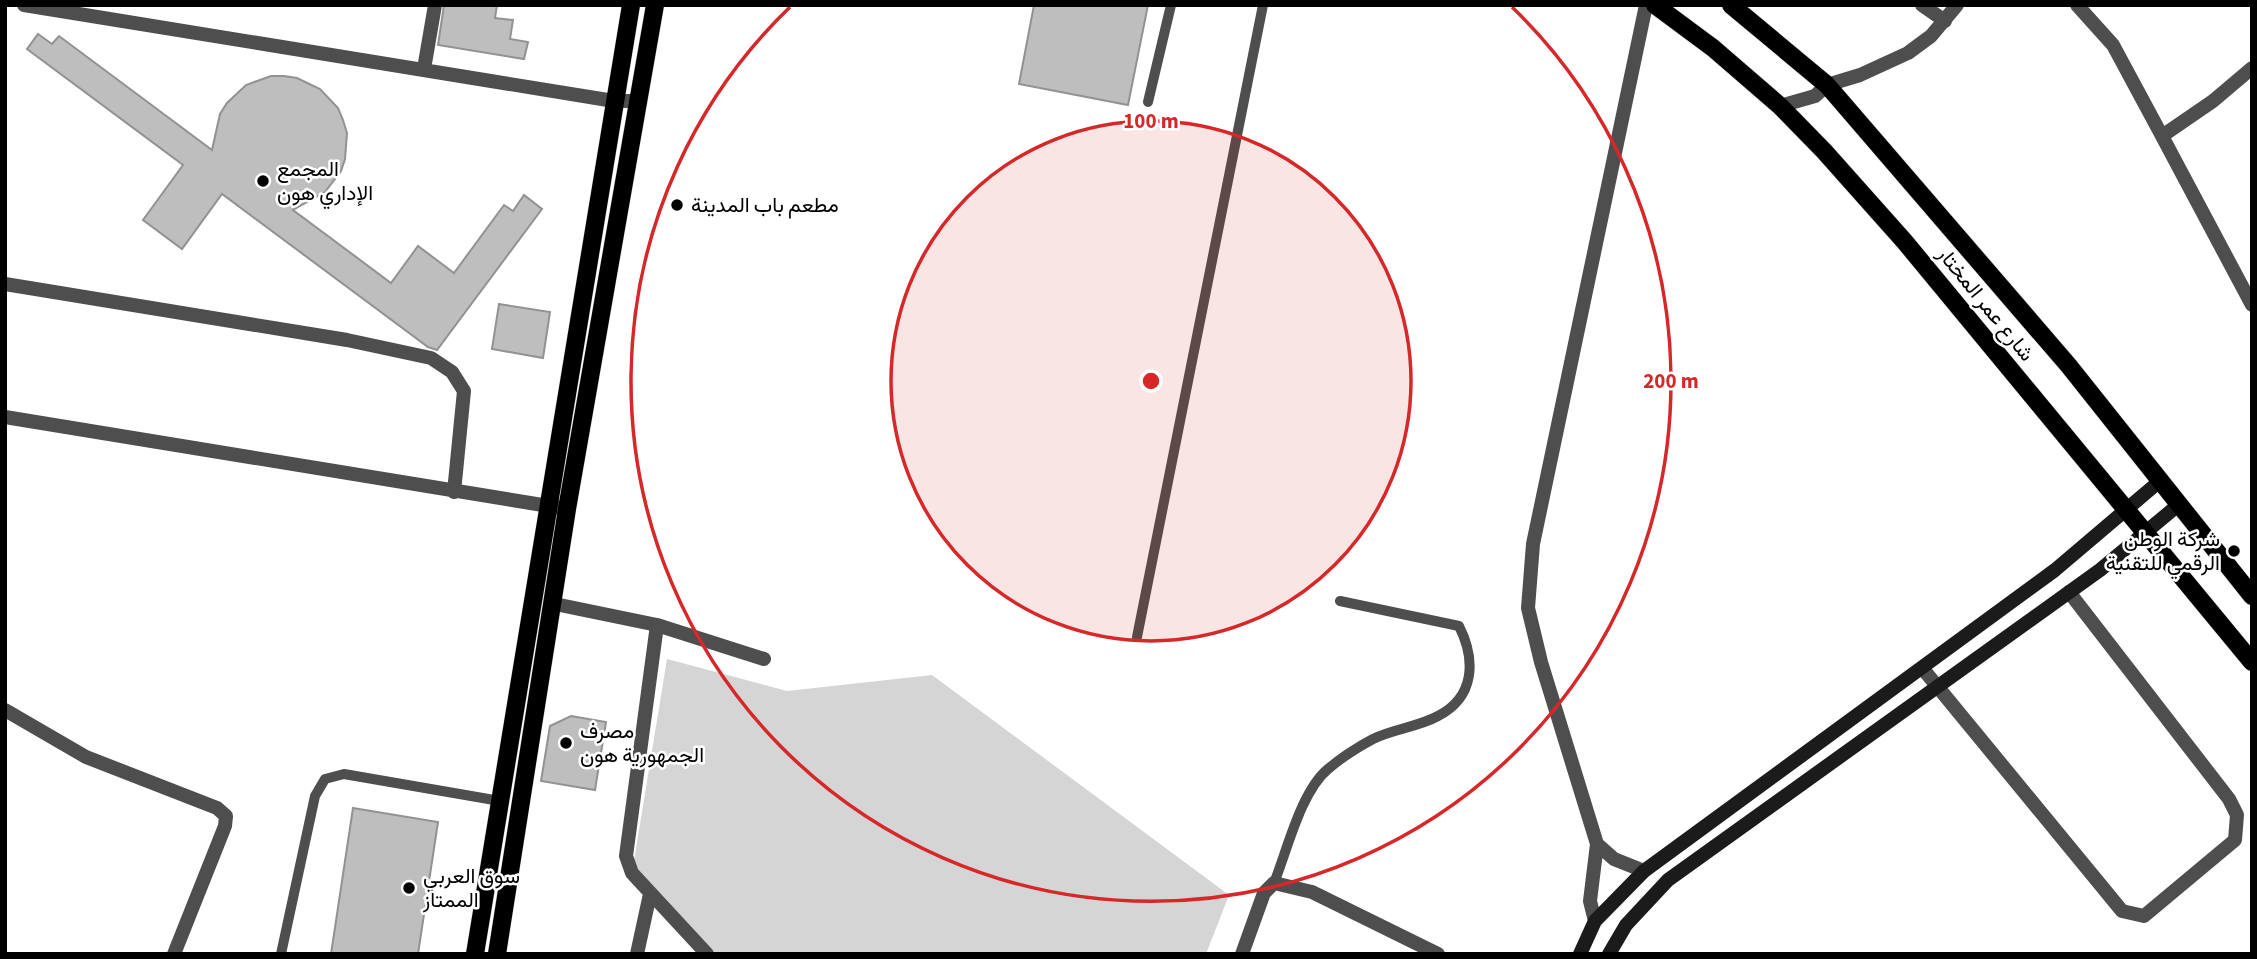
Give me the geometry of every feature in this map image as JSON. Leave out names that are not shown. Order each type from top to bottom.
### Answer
[{"type":"main road","points":[[475,954],[631,5]]},
{"type":"main road","points":[[498,954],[555,604],[567,509],[636,101],[655,5]]},
{"type":"main road","name":"شارع عمر المختار","points":[[1654,5],[1713,48],[1780,106],[1905,242],[2252,662]]},
{"type":"main road","name":"شارع عمر المختار","points":[[1731,5],[1827,85],[2069,366],[2252,596]]},
{"type":"main road","points":[[506,763],[527,766]]},
{"type":"street","points":[[24,5],[614,101],[636,101]]},
{"type":"street","points":[[424,69],[435,5]]},
{"type":"street","points":[[1595,921],[1590,901],[1597,844],[1541,662],[1528,608],[1533,544],[1646,5]]},
{"type":"street","points":[[1922,5],[1945,21]]},
{"type":"street","points":[[1780,106],[1815,96],[1827,85],[1860,75],[1908,52],[1931,36],[1958,5]]},
{"type":"street","points":[[2077,5],[2113,45],[2252,305]]},
{"type":"street","points":[[2162,136],[2213,101],[2252,68]]},
{"type":"street","points":[[5,284],[347,340],[431,358],[452,372],[464,391],[454,492]]},
{"type":"street","points":[[5,417],[567,509]]},
{"type":"street","points":[[1580,954],[1595,921],[1644,871],[2055,570],[2161,480]]},
{"type":"street","points":[[1609,954],[1626,925],[1668,880],[2069,592],[2178,506]]},
{"type":"street","points":[[1923,669],[2122,911],[2144,916],[2235,840],[2237,815],[2229,799],[2069,592]]},
{"type":"street","points":[[555,604],[657,625],[764,659]]},
{"type":"street","points":[[657,625],[626,856],[632,873],[707,954]]},
{"type":"street","points":[[5,710],[86,757],[217,808],[226,816],[225,826],[174,954]]},
{"type":"street","points":[[1597,844],[1614,859],[1644,871]]},
{"type":"street","points":[[1242,954],[1264,893],[1274,883],[1312,892],[1438,954]]},
{"type":"street","points":[[637,954],[650,894]]},
{"type":"lane","points":[[1148,102],[1171,5]]},
{"type":"lane","points":[[1137,637],[1262,5]]},
{"type":"lane","points":[[1274,883],[1309,793],[1326,770],[1373,739],[1437,717],[1455,705],[1471,680],[1469,645],[1459,626],[1340,601]]},
{"type":"lane","points":[[281,954],[315,796],[325,779],[344,774],[500,801]]},
{"type":"shaded area","points":[[667,659],[787,691],[932,675],[1229,895],[1206,954],[709,954],[632,873]]},
{"type":"building","points":[[444,5],[497,5],[495,18],[513,20],[510,39],[528,42],[524,59],[438,45]]},
{"type":"building","points":[[1034,5],[1148,5],[1128,105],[1019,84]]},
{"type":"building","points":[[38,34],[52,44],[59,36],[212,150],[220,114],[227,103],[246,85],[271,76],[284,76],[297,78],[320,89],[338,108],[343,120],[347,133],[345,159],[341,171],[325,192],[293,210],[391,283],[418,246],[454,273],[504,205],[513,211],[524,195],[542,209],[437,350],[428,347],[222,194],[182,249],[143,220],[183,165],[27,49]]},
{"type":"building","points":[[499,304],[550,312],[543,358],[492,349]]},
{"type":"building","points":[[571,716],[606,722],[595,790],[541,781],[550,726]]},
{"type":"building","points":[[353,808],[438,822],[418,954],[331,954]]},
{"type":"place","name":"المجمع الإداري هون","points":[[263,181]]},
{"type":"place","name":"مطعم باب المدينة","points":[[677,205]]},
{"type":"place","name":"شركة الوطن الرقمي للتقنية","points":[[2234,551]]},
{"type":"place","name":"مصرف الجمهورية هون","points":[[566,743]]},
{"type":"place","name":"سوق العربي الممتاز","points":[[409,888]]}]
